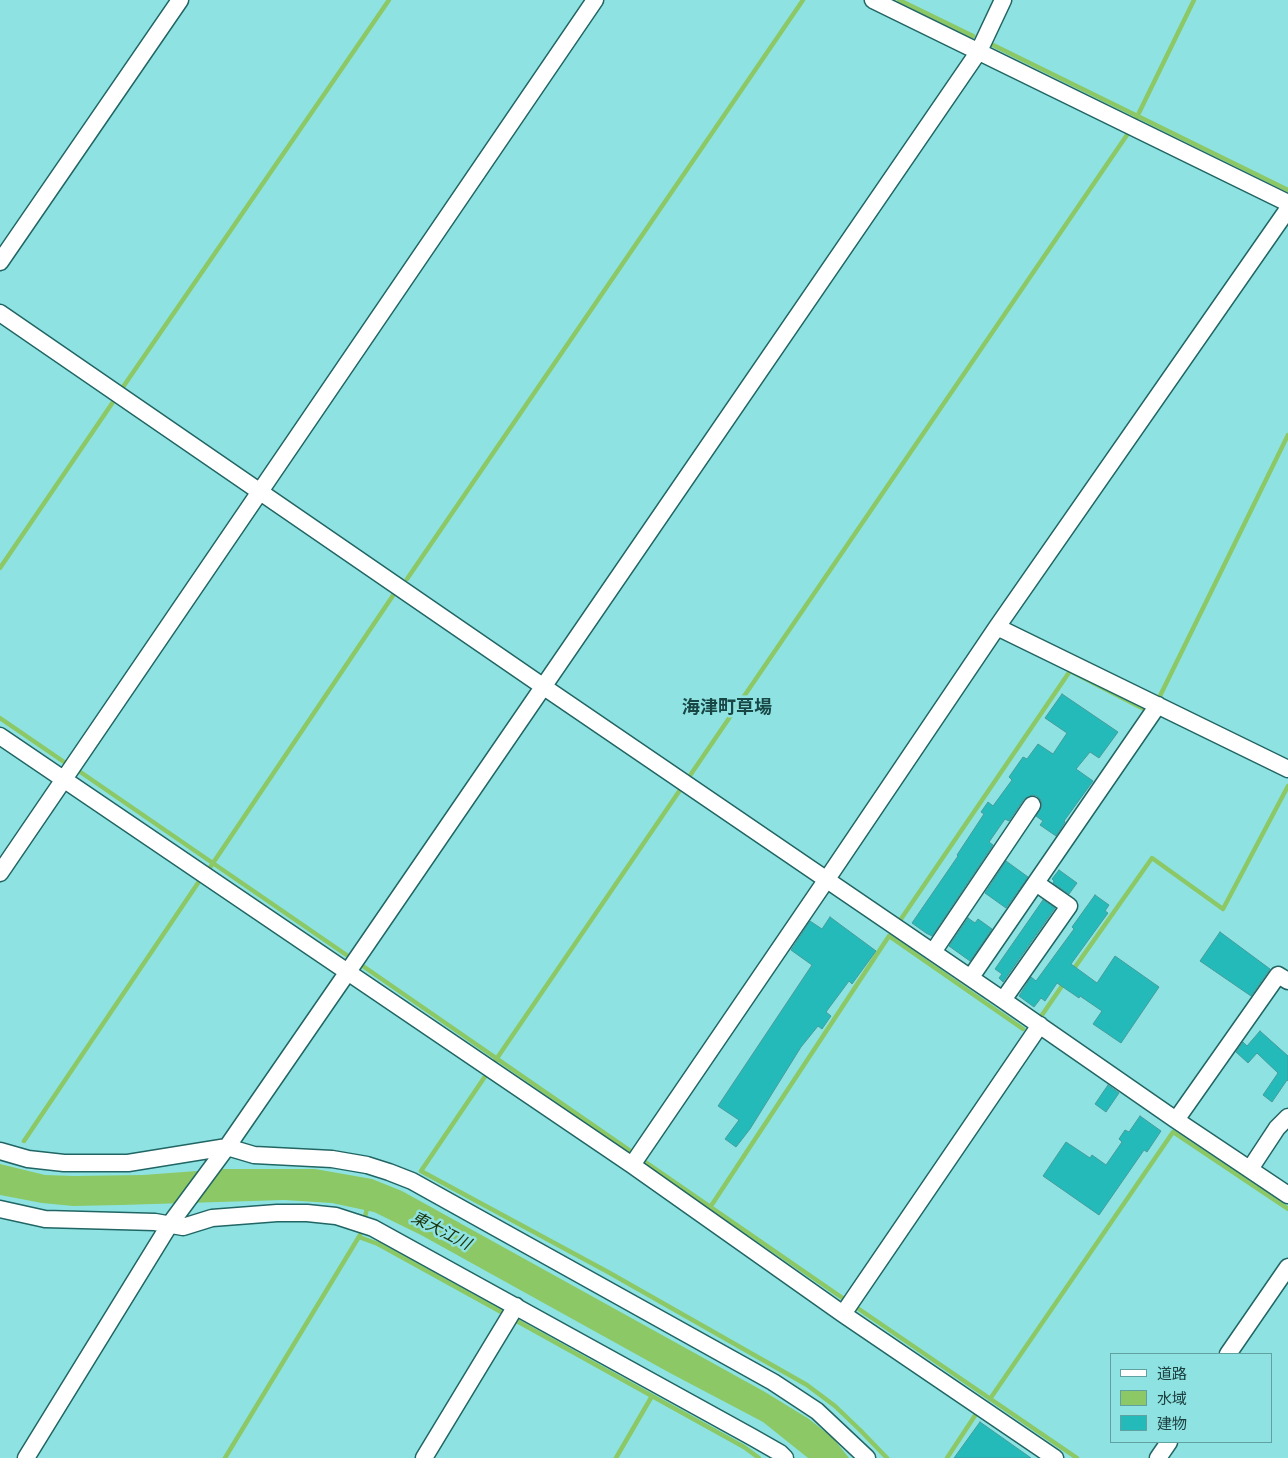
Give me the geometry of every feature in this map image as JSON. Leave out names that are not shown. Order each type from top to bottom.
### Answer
[{"type":"street","points":[[0,262],[180,0]]},
{"type":"street","points":[[0,873],[595,0]]},
{"type":"street","points":[[873,0],[1288,202]]},
{"type":"street","points":[[26,1458],[173,1220],[223,1152],[347,973],[979,51],[1004,0]]},
{"type":"street","points":[[632,1166],[997,627],[1288,209]]},
{"type":"street","points":[[0,313],[1288,1195]]},
{"type":"street","points":[[997,627],[1288,769]]},
{"type":"street","points":[[971,977],[1158,705]]},
{"type":"street","points":[[0,736],[632,1166],[843,1314],[1054,1458]]},
{"type":"street","points":[[934,952],[1032,805]]},
{"type":"street","points":[[1003,1000],[1069,906],[1036,883]]},
{"type":"street","points":[[1176,1120],[1278,975],[1288,981]]},
{"type":"street","points":[[843,1314],[1040,1025]]},
{"type":"street","points":[[1250,1169],[1277,1128],[1288,1117]]},
{"type":"street","points":[[0,1151],[28,1159],[64,1164],[128,1163],[177,1156],[192,1151],[332,1158],[368,1165],[412,1182],[772,1382],[817,1411],[867,1458]]},
{"type":"street","points":[[0,1209],[45,1219],[155,1222],[173,1220],[183,1227],[212,1218],[277,1213],[307,1213],[336,1216],[373,1228],[752,1437],[785,1458]]},
{"type":"street","points":[[1229,1353],[1288,1266]]},
{"type":"street","points":[[424,1458],[516,1306]]},
{"type":"street","points":[[1158,1458],[1168,1443]]},
{"type":"water","name":"東大江川","points":[[0,1164],[45,1175],[143,1175],[224,1169],[315,1169],[372,1179],[402,1191],[765,1392],[809,1419],[833,1438],[849,1458],[808,1458],[763,1422],[670,1373],[421,1235],[374,1212],[332,1203],[284,1200],[73,1206],[42,1203],[0,1195]]},
{"type":"building","points":[[1062,694],[1118,732],[1099,758],[1090,752],[1076,769],[1093,781],[1064,821],[1056,836],[1040,825],[1043,821],[1036,816],[1042,806],[1041,800],[1037,796],[1032,795],[1024,799],[1009,821],[1005,819],[989,842],[993,845],[932,936],[926,933],[912,923],[958,856],[984,814],[981,812],[988,802],[993,806],[1012,780],[1009,777],[1023,757],[1027,759],[1038,744],[1053,754],[1067,733],[1045,718]]},
{"type":"building","points":[[1006,861],[1028,877],[1006,908],[985,893]]},
{"type":"building","points":[[1059,870],[1077,883],[1069,894],[1053,883],[1052,879]]},
{"type":"building","points":[[1095,895],[1109,905],[1105,911],[1108,913],[1071,964],[1097,983],[1115,956],[1159,987],[1121,1043],[1093,1024],[1102,1011],[1057,983],[1045,1001],[1041,998],[1034,1007],[1019,996],[1031,977],[1036,981],[1074,929],[1072,927]]},
{"type":"building","points":[[1043,900],[1055,908],[1003,982],[999,978],[1002,974],[995,969]]},
{"type":"building","points":[[830,917],[876,951],[852,984],[849,981],[826,1012],[831,1016],[822,1029],[818,1026],[801,1047],[750,1129],[736,1147],[725,1139],[739,1120],[718,1106],[812,965],[791,950],[810,921],[822,929]]},
{"type":"building","points":[[968,918],[975,923],[978,919],[992,929],[970,961],[949,946]]},
{"type":"building","points":[[1220,932],[1270,969],[1251,996],[1200,961]]},
{"type":"building","points":[[1260,1031],[1288,1056],[1288,1081],[1272,1102],[1263,1095],[1278,1073],[1257,1053],[1248,1063],[1236,1052],[1243,1042],[1247,1046]]},
{"type":"building","points":[[1108,1085],[1119,1093],[1106,1112],[1095,1104]]},
{"type":"building","points":[[1140,1116],[1161,1131],[1147,1152],[1144,1150],[1099,1215],[1043,1176],[1066,1142],[1090,1158],[1092,1155],[1106,1165],[1122,1142],[1119,1139],[1125,1130],[1129,1132]]},
{"type":"building","points":[[980,1422],[1031,1458],[954,1458]]},
{"type":"waterway","points":[[123,387],[389,0]]},
{"type":"waterway","points":[[407,579],[803,0]]},
{"type":"waterway","points":[[899,0],[973,36]]},
{"type":"waterway","points":[[1136,119],[1194,0]]},
{"type":"waterway","points":[[991,44],[1288,190]]},
{"type":"waterway","points":[[691,774],[1129,132]]},
{"type":"waterway","points":[[0,568],[113,402]]},
{"type":"waterway","points":[[1158,700],[1288,435]]},
{"type":"waterway","points":[[209,869],[394,594]]},
{"type":"waterway","points":[[901,919],[1070,671],[1144,709],[1148,706]]},
{"type":"waterway","points":[[0,718],[67,764]]},
{"type":"waterway","points":[[76,769],[348,956]]},
{"type":"waterway","points":[[1073,970],[1152,858],[1223,909],[1288,786]]},
{"type":"waterway","points":[[493,1064],[680,790]]},
{"type":"waterway","points":[[24,1141],[200,880]]},
{"type":"waterway","points":[[711,1206],[889,936],[1023,1029]]},
{"type":"waterway","points":[[360,964],[632,1152]]},
{"type":"waterway","points":[[1042,1015],[1064,983]]},
{"type":"waterway","points":[[486,1075],[421,1171],[608,1272],[807,1385],[835,1406],[887,1458]]},
{"type":"waterway","points":[[990,1399],[1173,1132],[1288,1209]]},
{"type":"waterway","points":[[641,1159],[844,1299]]},
{"type":"waterway","points":[[365,1217],[368,1204]]},
{"type":"waterway","points":[[225,1458],[360,1235]]},
{"type":"waterway","points":[[359,1237],[378,1244],[503,1313]]},
{"type":"waterway","points":[[853,1305],[1077,1458]]},
{"type":"waterway","points":[[515,1320],[744,1447],[759,1458]]},
{"type":"waterway","points":[[616,1458],[652,1396]]},
{"type":"waterway","points":[[947,1458],[978,1411]]},
{"type":"district","name":"海津町草場","points":[[727,708]]}]
